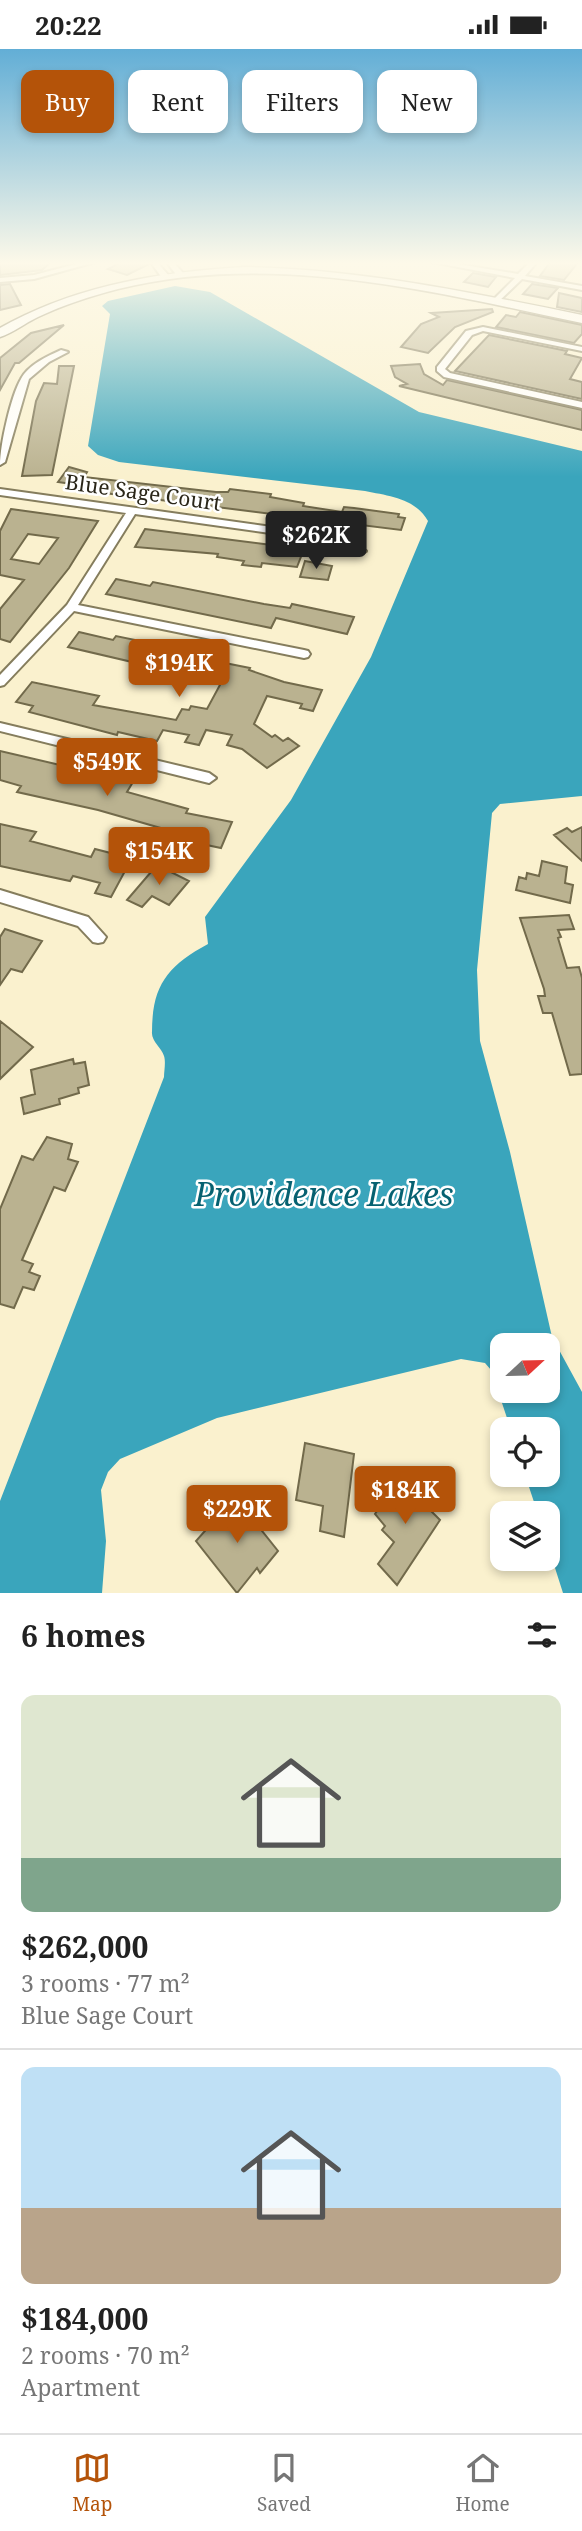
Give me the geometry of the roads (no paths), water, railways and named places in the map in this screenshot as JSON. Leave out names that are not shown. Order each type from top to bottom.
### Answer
[{"type":"street","points":[[469,333],[440,369],[447,375],[582,405]]},
{"type":"street","points":[[503,333],[582,349]]},
{"type":"street","points":[[0,462],[25,378],[46,360],[64,352]]},
{"type":"street","name":"Blue Sage Court","points":[[0,492],[337,539],[361,551]]},
{"type":"street","points":[[0,682],[71,607],[132,511]]},
{"type":"street","points":[[71,607],[304,654]]},
{"type":"street","points":[[0,727],[209,778]]},
{"type":"street","points":[[0,896],[83,921],[98,937]]},
{"type":"water","name":"Providence Lakes","points":[[107,333],[282,333],[419,412],[582,451],[582,796],[500,804],[492,813],[477,970],[480,1041],[510,1152],[551,1333],[490,1333],[490,1369],[485,1363],[461,1359],[217,1418],[120,1459],[108,1472],[101,1490],[106,1541],[102,1593],[0,1593],[0,1501],[164,1077],[164,1056],[152,1035],[155,1002],[159,990],[172,969],[208,944],[205,917],[291,800],[371,657],[428,521],[416,507],[401,499],[365,491],[119,462],[98,455],[88,446]]},
{"type":"water","name":"Providence Lakes","points":[[560,1352],[582,1392],[582,1593],[563,1593],[556,1571],[560,1571],[560,1501],[534,1501],[529,1487],[560,1487],[560,1417],[507,1417],[502,1403],[560,1403]]}]
